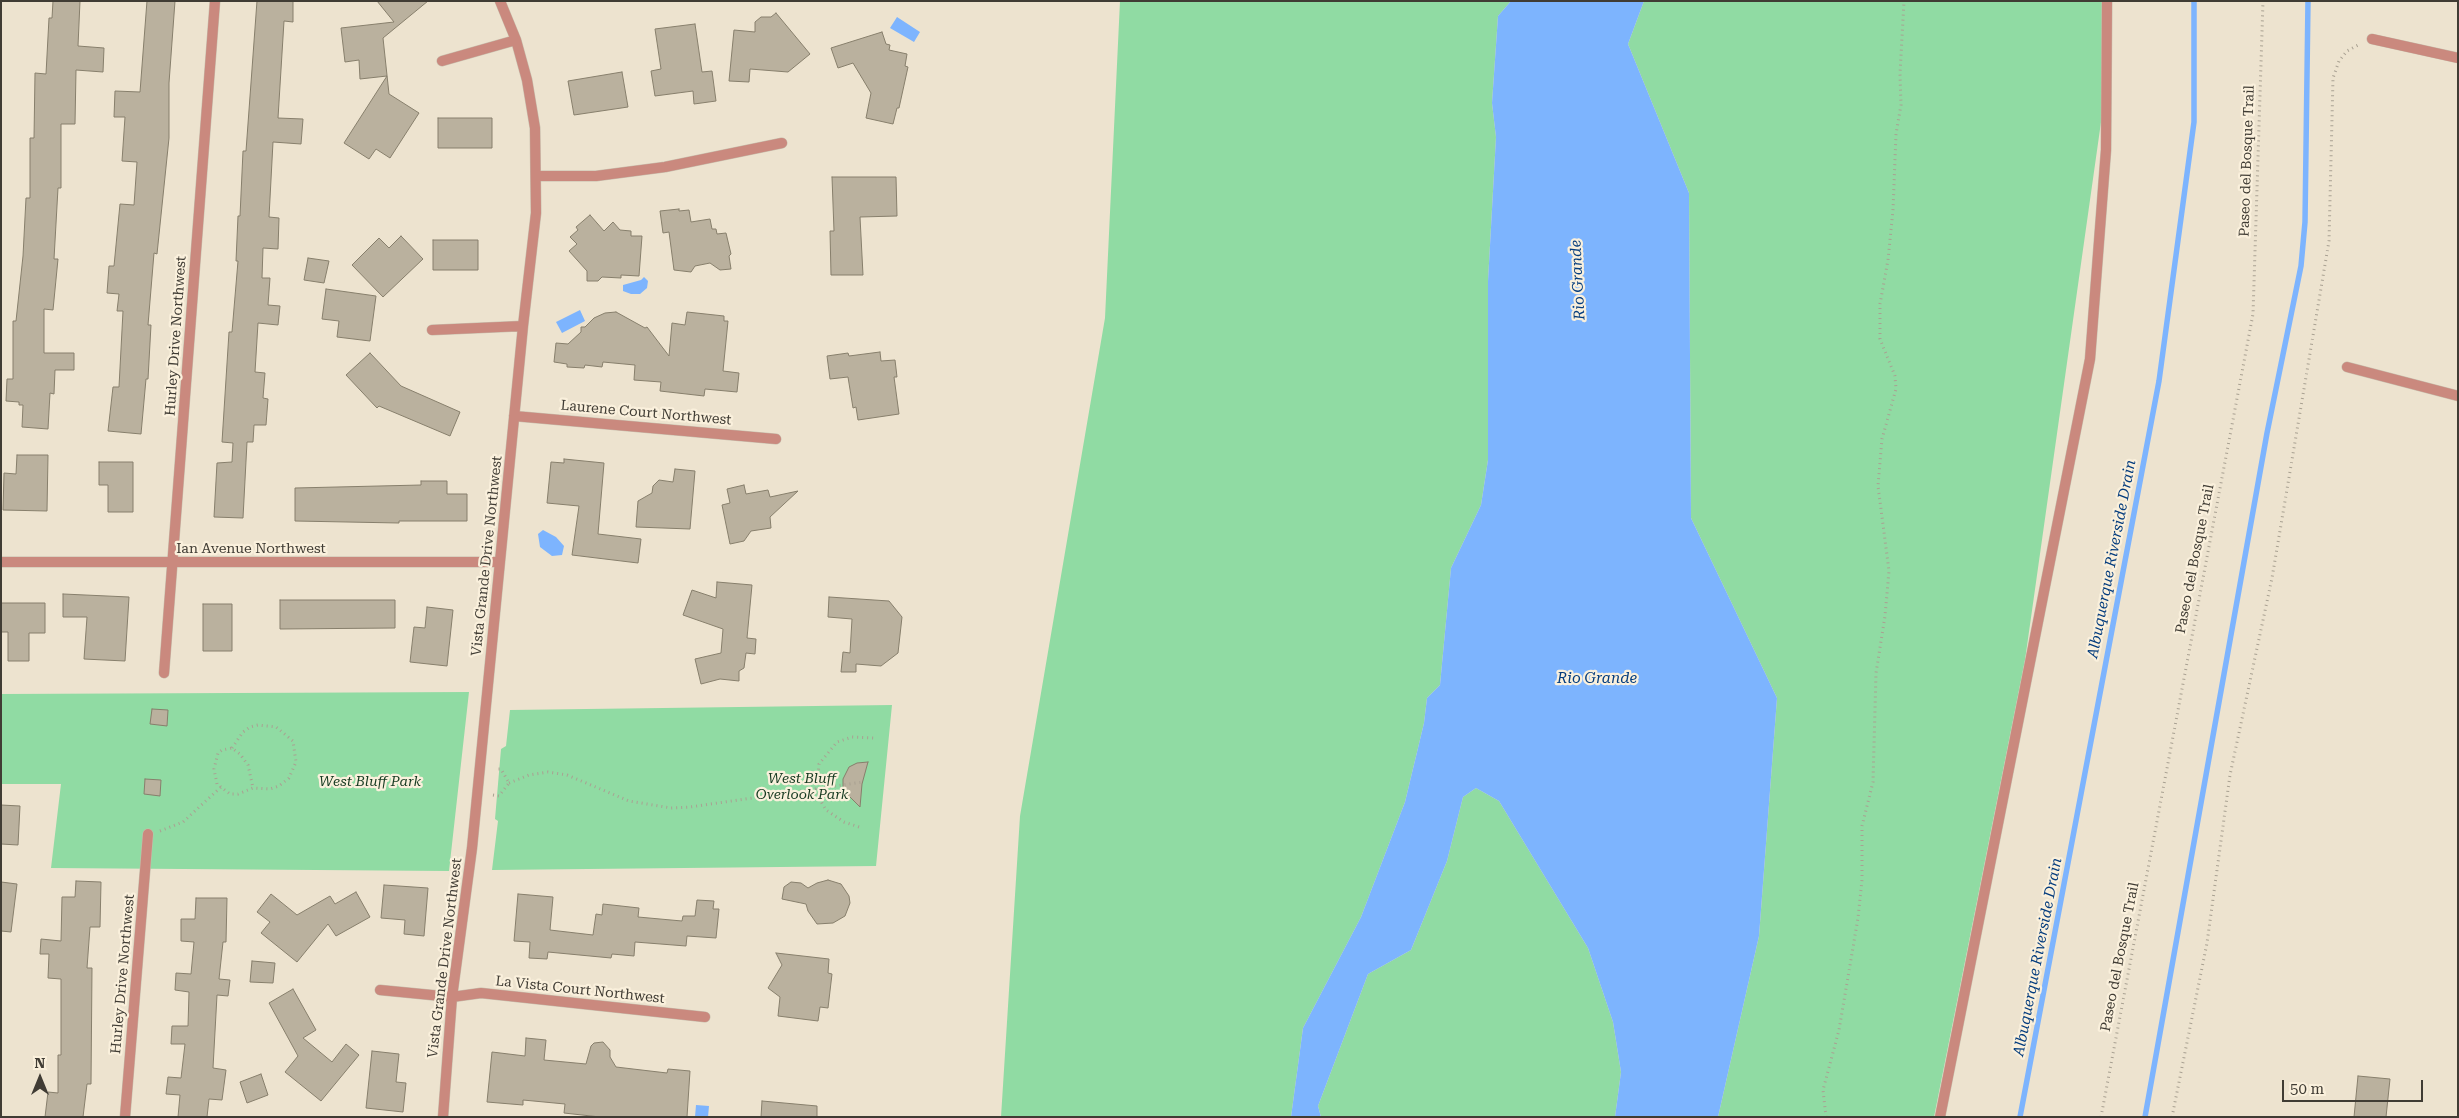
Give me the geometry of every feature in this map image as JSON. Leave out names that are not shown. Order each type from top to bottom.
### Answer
[{"type":"street","name":"Hurley Drive Northwest","points":[[164,673],[215,1]]},
{"type":"street","name":"Vista Grande Drive Northwest","points":[[442,1117],[452,997],[472,848],[523,326],[536,213],[537,176],[534,128],[527,80],[516,40],[500,1]]},
{"type":"street","points":[[1940,1117],[2090,359],[2106,150],[2107,1]]},
{"type":"street","points":[[442,61],[516,40]]},
{"type":"street","points":[[2369,42],[2458,58]]},
{"type":"street","points":[[537,176],[596,176],[665,168],[782,143]]},
{"type":"street","points":[[432,330],[523,326]]},
{"type":"street","points":[[2347,368],[2458,396]]},
{"type":"street","name":"Laurene Court Northwest","points":[[514,416],[776,439]]},
{"type":"street","name":"Ian Avenue Northwest","points":[[1,562],[500,562]]},
{"type":"street","name":"Hurley Drive Northwest","points":[[125,1117],[148,834]]},
{"type":"street","name":"La Vista Court Northwest","points":[[380,990],[452,997],[480,993],[705,1017]]},
{"type":"path","points":[[1826,1117],[1823,1090],[1839,1030],[1858,918],[1862,880],[1862,826],[1873,782],[1876,673],[1885,616],[1888,571],[1878,486],[1882,440],[1896,389],[1895,376],[1880,340],[1880,313],[1893,210],[1896,134],[1901,105],[1900,74],[1904,1]]},
{"type":"path","name":"Paseo del Bosque Trail","points":[[2102,1117],[2253,314],[2262,1]]},
{"type":"path","points":[[2172,1117],[2207,943],[2230,775],[2272,578],[2329,241],[2334,78],[2339,61],[2347,51],[2358,44],[2369,42]]},
{"type":"path","points":[[258,725],[276,727],[293,741],[296,762],[289,778],[279,786],[270,789],[253,788],[238,794],[230,794],[220,787],[215,778],[215,762],[222,750],[232,748],[243,732],[250,727],[258,725]]},
{"type":"path","points":[[859,827],[844,822],[826,810],[819,798],[817,788],[819,764],[837,742],[852,737],[874,738]]},
{"type":"path","points":[[232,748],[248,765],[253,788]]},
{"type":"path","points":[[495,769],[501,769],[509,783]]},
{"type":"path","points":[[493,795],[499,796],[509,783],[529,775],[548,772],[566,775],[629,801],[672,808],[863,782]]},
{"type":"path","points":[[148,834],[183,822],[220,787]]},
{"type":"green space","points":[[1120,1],[1511,1],[1498,16],[1492,103],[1496,137],[1488,281],[1488,460],[1481,505],[1451,568],[1440,685],[1427,698],[1424,723],[1405,802],[1361,917],[1303,1028],[1291,1117],[1001,1117],[1020,816],[1105,318]]},
{"type":"green space","points":[[1644,1],[2105,1],[2103,108],[2025,660],[1934,1117],[1718,1117],[1759,936],[1777,698],[1691,518],[1689,193],[1628,44]]},
{"type":"green space","name":"West Bluff Park","points":[[469,692],[449,871],[51,868],[61,784],[1,784],[1,694]]},
{"type":"green space","name":"West Bluff Overlook Park","points":[[892,705],[876,866],[492,870],[498,821],[495,819],[501,749],[506,746],[510,710]]},
{"type":"green space","points":[[1476,788],[1499,801],[1588,948],[1613,1022],[1621,1072],[1615,1117],[1321,1117],[1318,1106],[1368,974],[1411,950],[1447,861],[1463,797]]},
{"type":"water","name":"Rio Grande","points":[[1511,1],[1644,1],[1628,44],[1689,193],[1691,518],[1777,698],[1759,936],[1718,1117],[1615,1117],[1621,1072],[1613,1022],[1588,948],[1499,801],[1476,788],[1463,797],[1447,861],[1411,950],[1368,974],[1318,1106],[1321,1117],[1291,1117],[1303,1028],[1361,917],[1405,802],[1424,723],[1427,698],[1440,685],[1451,568],[1481,505],[1488,460],[1488,281],[1496,137],[1492,103],[1498,16]]},
{"type":"water","points":[[897,17],[920,32],[914,42],[890,28]]},
{"type":"water","points":[[644,277],[648,281],[647,288],[640,294],[631,294],[623,291],[623,285],[641,280]]},
{"type":"water","points":[[580,310],[585,321],[562,333],[556,322]]},
{"type":"water","points":[[543,530],[556,537],[564,546],[562,555],[552,556],[540,547],[538,534]]},
{"type":"water","points":[[696,1105],[709,1106],[708,1117],[695,1117]]},
{"type":"building","points":[[53,1],[80,1],[78,46],[104,48],[103,72],[76,70],[75,124],[61,124],[61,188],[58,188],[54,259],[58,259],[53,310],[44,309],[44,353],[74,353],[74,370],[55,370],[54,394],[50,393],[48,429],[22,427],[23,405],[19,405],[19,402],[6,401],[7,379],[13,379],[13,321],[16,321],[23,256],[26,198],[30,198],[30,138],[34,138],[35,73],[46,74],[49,18],[52,18]]},
{"type":"building","points":[[147,1],[175,1],[169,83],[169,138],[157,254],[154,253],[148,325],[151,325],[148,379],[146,379],[141,434],[108,431],[113,387],[119,387],[123,311],[117,311],[119,294],[107,293],[109,266],[114,266],[120,204],[134,205],[137,162],[122,161],[125,117],[114,117],[115,91],[140,92]]},
{"type":"building","points":[[257,1],[293,1],[293,22],[284,21],[278,118],[303,119],[301,144],[273,142],[269,217],[279,218],[278,249],[263,248],[262,278],[270,278],[268,305],[280,306],[278,325],[258,323],[255,372],[265,373],[263,398],[268,399],[266,425],[254,425],[253,442],[247,442],[243,518],[214,517],[217,463],[232,462],[233,443],[222,442],[229,332],[232,332],[238,261],[236,261],[238,216],[240,216],[243,151],[246,151]]},
{"type":"building","points":[[377,1],[428,1],[383,38],[389,94],[419,113],[390,158],[376,149],[369,159],[344,143],[387,76],[360,79],[359,60],[345,62],[341,28],[394,22]]},
{"type":"building","points":[[776,13],[810,54],[788,72],[750,69],[749,82],[729,81],[734,30],[755,32],[755,22],[761,17],[771,17]]},
{"type":"building","points":[[695,24],[702,72],[712,71],[716,101],[694,104],[693,91],[655,96],[651,71],[661,69],[655,29]]},
{"type":"building","points":[[882,32],[886,44],[890,45],[889,50],[907,54],[905,66],[908,67],[899,108],[897,108],[893,124],[866,118],[871,93],[853,63],[838,68],[831,48]]},
{"type":"building","points":[[622,72],[628,107],[574,115],[568,81]]},
{"type":"building","points":[[438,118],[492,118],[492,148],[438,148]]},
{"type":"building","points":[[832,177],[896,177],[897,216],[860,217],[863,275],[831,275],[830,231],[834,231]]},
{"type":"building","points":[[679,209],[679,211],[689,210],[691,222],[710,219],[712,229],[716,229],[717,234],[726,233],[731,254],[729,256],[731,269],[720,270],[710,263],[695,266],[691,272],[674,270],[669,232],[663,233],[660,211]]},
{"type":"building","points":[[590,215],[604,231],[613,222],[620,230],[631,231],[631,236],[642,236],[639,276],[621,275],[621,278],[602,277],[598,281],[587,281],[587,271],[569,251],[577,244],[570,237],[578,230],[576,227]]},
{"type":"building","points":[[401,236],[423,259],[383,297],[352,265],[379,238],[389,248]]},
{"type":"building","points":[[433,240],[478,240],[478,270],[433,270]]},
{"type":"building","points":[[308,258],[329,261],[324,283],[304,280]]},
{"type":"building","points":[[326,289],[376,296],[370,341],[337,337],[339,321],[322,319]]},
{"type":"building","points":[[616,312],[645,328],[647,327],[669,356],[672,323],[685,325],[687,312],[724,316],[724,321],[728,321],[723,371],[739,373],[737,392],[705,389],[704,396],[660,391],[661,382],[634,380],[635,365],[603,362],[602,367],[585,365],[584,368],[567,367],[567,364],[554,362],[556,343],[568,344],[581,332],[581,327],[585,327],[594,318],[605,313]]},
{"type":"building","points":[[880,352],[881,361],[895,360],[897,377],[894,377],[899,414],[858,420],[856,407],[853,408],[848,377],[830,379],[827,356],[848,353],[849,356]]},
{"type":"building","points":[[370,353],[401,386],[460,412],[450,436],[379,406],[377,408],[346,375]]},
{"type":"building","points":[[17,455],[48,455],[47,511],[3,510],[4,473],[16,474]]},
{"type":"building","points":[[564,459],[604,463],[598,534],[641,539],[638,563],[572,555],[579,506],[547,503],[551,462],[564,463]]},
{"type":"building","points":[[99,462],[133,462],[133,512],[108,512],[108,485],[99,485]]},
{"type":"building","points":[[675,469],[695,471],[690,529],[636,527],[638,501],[652,493],[653,486],[659,480],[673,482]]},
{"type":"building","points":[[421,481],[447,481],[447,494],[467,494],[467,521],[399,521],[399,523],[295,521],[295,488],[421,485]]},
{"type":"building","points":[[744,485],[746,494],[768,490],[770,497],[798,491],[770,517],[771,528],[751,531],[744,541],[730,544],[722,505],[730,503],[727,489]]},
{"type":"building","points":[[717,582],[752,585],[747,638],[756,639],[755,654],[746,653],[744,668],[739,671],[739,681],[720,679],[701,684],[695,659],[721,653],[723,629],[683,615],[692,590],[716,598]]},
{"type":"building","points":[[63,594],[129,597],[125,661],[84,659],[87,617],[63,617]]},
{"type":"building","points":[[829,597],[889,601],[902,617],[898,653],[881,666],[856,664],[856,672],[841,672],[843,652],[850,653],[852,619],[828,617]]},
{"type":"building","points":[[280,600],[395,600],[395,628],[280,629]]},
{"type":"building","points":[[1,603],[45,603],[45,633],[29,633],[29,661],[8,661],[8,632],[1,632]]},
{"type":"building","points":[[203,604],[232,604],[232,651],[203,651]]},
{"type":"building","points":[[427,607],[453,610],[447,666],[410,662],[414,627],[425,628]]},
{"type":"building","points":[[152,709],[168,710],[167,726],[150,724]]},
{"type":"building","points":[[868,762],[862,784],[860,807],[843,787],[843,779],[849,767],[857,763]]},
{"type":"building","points":[[145,779],[161,780],[160,796],[144,794]]},
{"type":"building","points":[[1,805],[20,806],[18,845],[1,844]]},
{"type":"building","points":[[828,880],[841,884],[849,896],[850,903],[845,916],[833,923],[817,924],[808,911],[806,904],[782,899],[784,887],[791,882],[801,883],[808,888]]},
{"type":"building","points":[[76,881],[101,882],[100,927],[90,927],[87,968],[92,968],[91,1084],[87,1084],[83,1117],[45,1117],[48,1092],[58,1093],[58,1055],[61,1055],[61,979],[48,978],[49,954],[40,954],[41,939],[61,941],[62,897],[75,897]]},
{"type":"building","points":[[1,882],[17,884],[11,932],[1,931]]},
{"type":"building","points":[[384,885],[428,888],[424,936],[404,934],[405,920],[381,918]]},
{"type":"building","points":[[356,892],[370,917],[336,936],[328,924],[297,962],[261,933],[270,922],[257,912],[271,894],[297,915],[330,896],[335,904]]},
{"type":"building","points":[[518,894],[553,897],[550,930],[593,935],[596,914],[602,915],[603,904],[639,908],[638,917],[682,921],[683,916],[695,916],[697,900],[714,901],[713,909],[719,909],[716,938],[687,936],[686,946],[635,942],[634,956],[612,954],[611,958],[548,952],[547,959],[529,958],[530,942],[514,941]]},
{"type":"building","points":[[196,898],[227,898],[226,942],[223,942],[219,979],[230,980],[228,996],[217,995],[213,1068],[226,1070],[222,1100],[209,1099],[207,1117],[178,1117],[180,1095],[166,1094],[168,1077],[181,1078],[185,1044],[171,1044],[172,1026],[188,1026],[189,992],[175,990],[176,973],[191,974],[194,942],[181,941],[181,919],[195,919]]},
{"type":"building","points":[[776,953],[829,959],[828,973],[832,974],[828,1008],[820,1007],[818,1021],[778,1016],[780,997],[768,988],[782,965]]},
{"type":"building","points":[[252,961],[275,963],[273,983],[250,982]]},
{"type":"building","points":[[293,989],[316,1030],[303,1038],[332,1062],[346,1044],[359,1055],[321,1101],[285,1072],[298,1056],[269,1003]]},
{"type":"building","points":[[526,1038],[546,1040],[544,1060],[586,1064],[591,1046],[594,1043],[603,1042],[610,1050],[610,1057],[616,1067],[667,1073],[668,1069],[690,1071],[687,1117],[600,1117],[564,1113],[565,1104],[523,1100],[523,1105],[487,1102],[492,1052],[525,1056]]},
{"type":"building","points":[[372,1051],[399,1054],[396,1082],[406,1083],[403,1112],[366,1108]]},
{"type":"building","points":[[261,1074],[268,1095],[247,1103],[240,1082]]},
{"type":"building","points":[[2358,1076],[2390,1079],[2386,1117],[2354,1117]]},
{"type":"building","points":[[762,1101],[817,1106],[817,1117],[761,1117]]},
{"type":"waterway","name":"Albuquerque Riverside Drain","points":[[2020,1117],[2159,381],[2194,122],[2194,1]]},
{"type":"waterway","points":[[2145,1117],[2267,433],[2301,266],[2305,222],[2308,1]]}]
